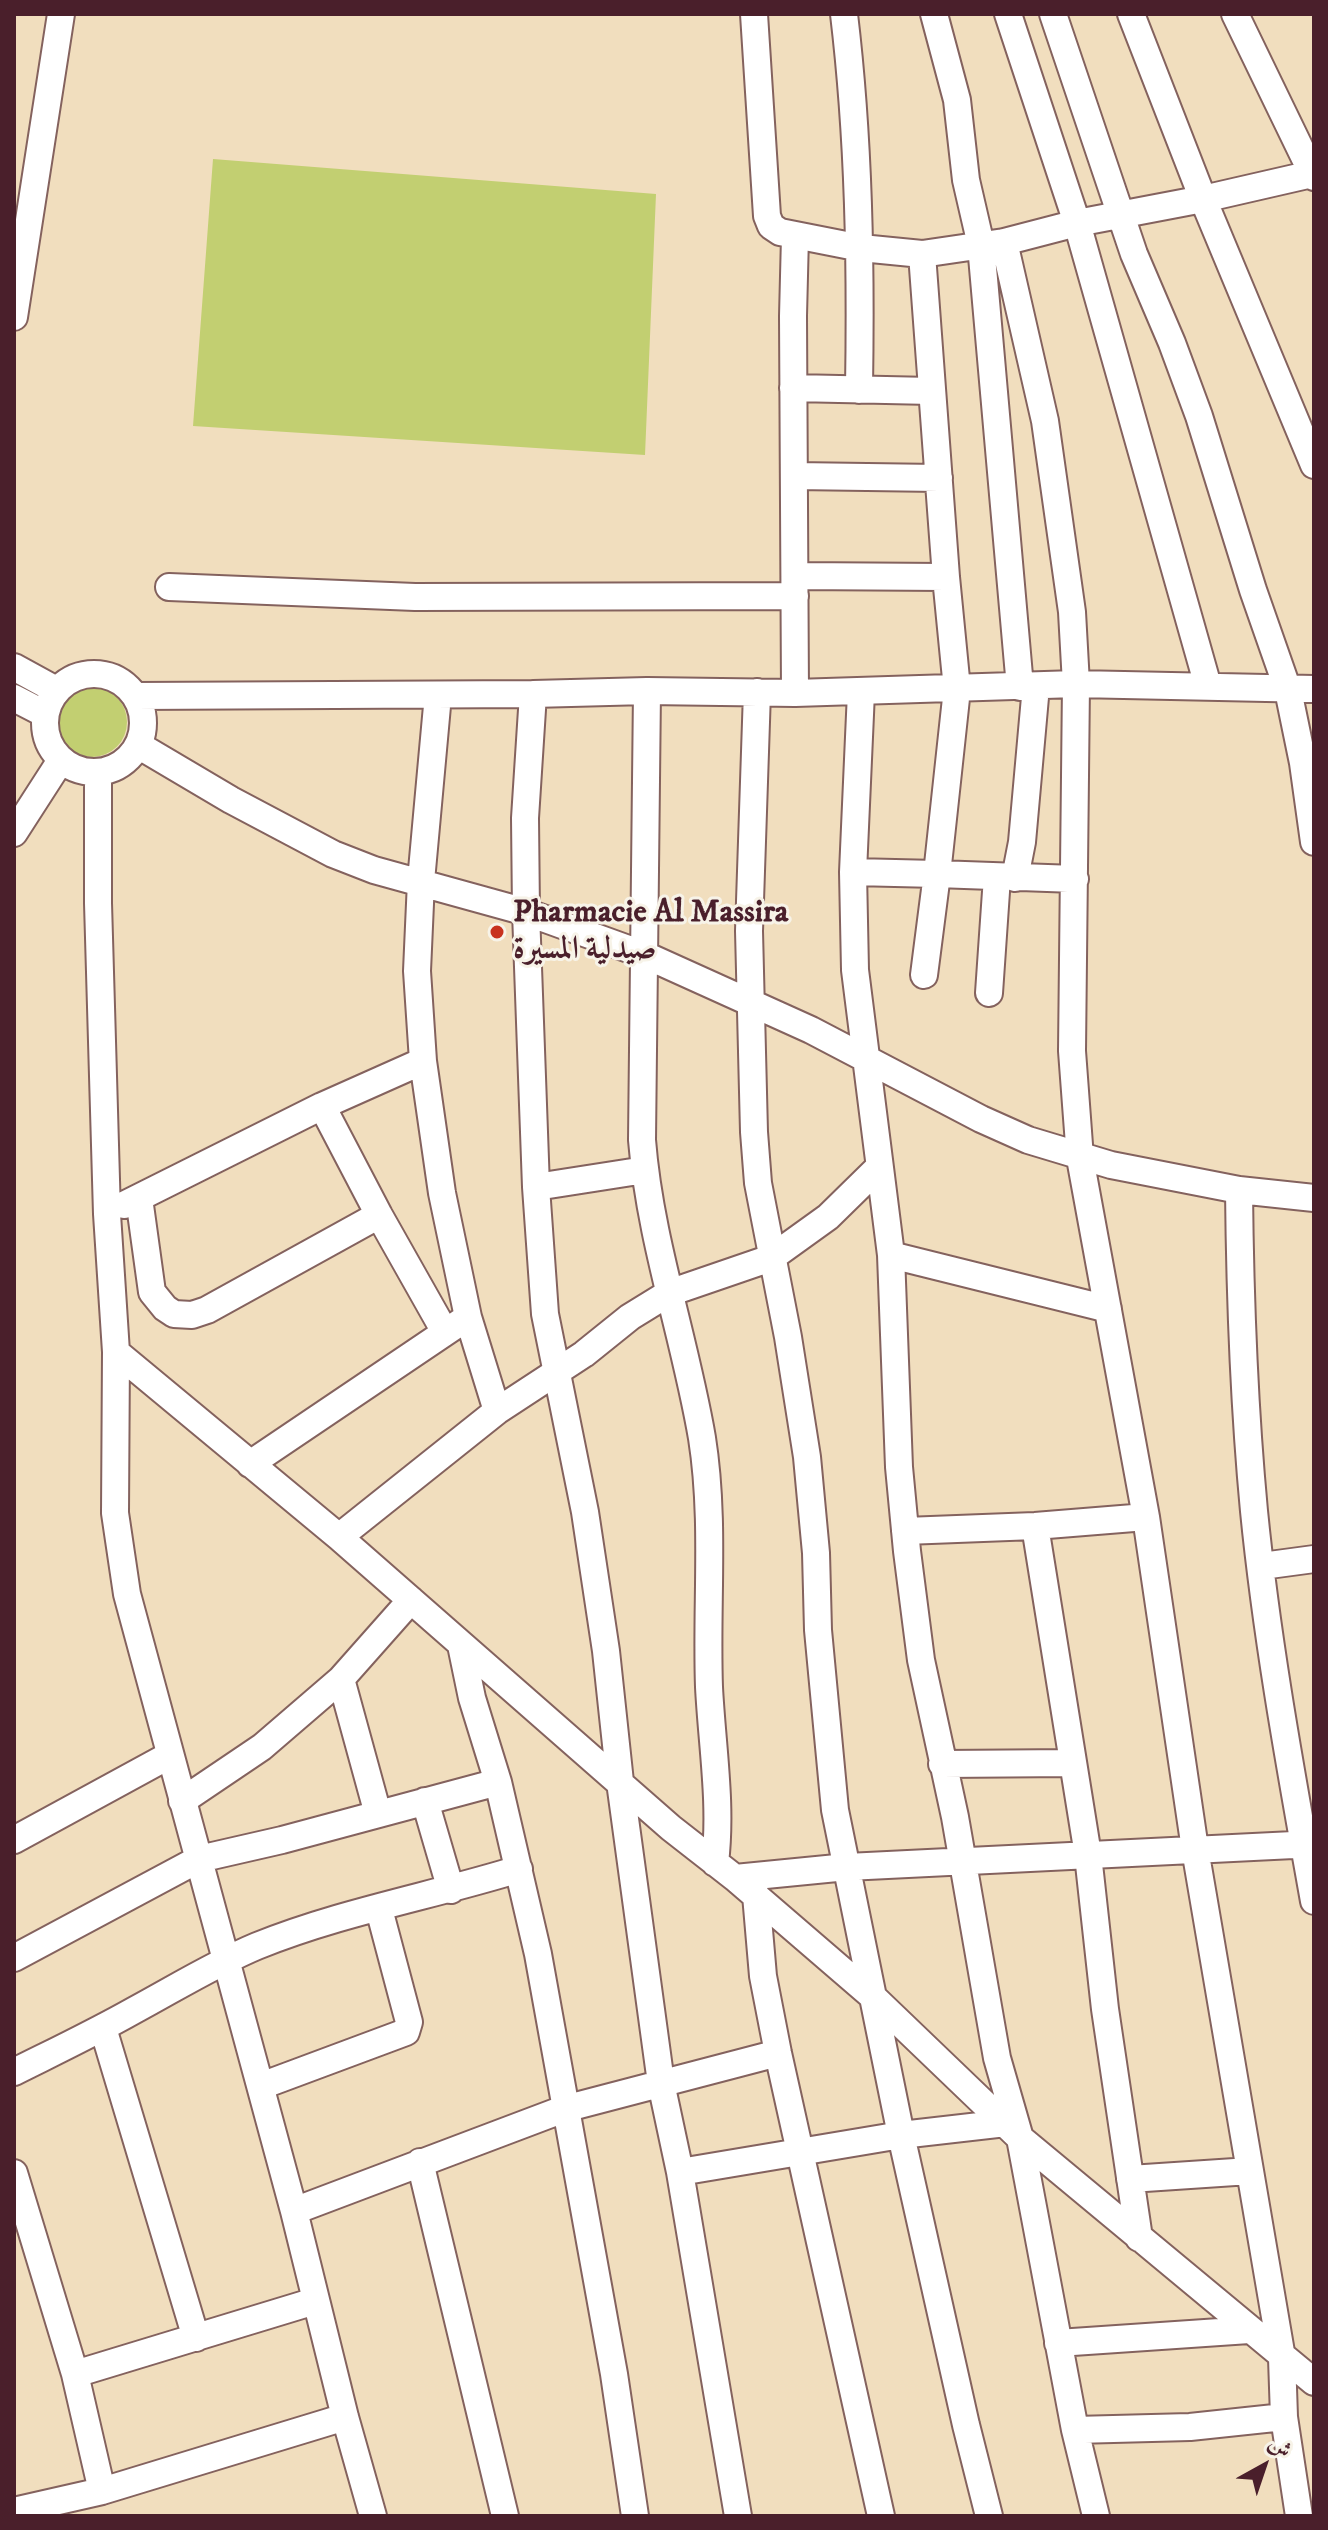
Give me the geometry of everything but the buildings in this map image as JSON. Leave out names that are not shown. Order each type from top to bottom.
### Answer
[{"type":"street","points":[[14,317],[61,14]]},
{"type":"street","points":[[754,14],[767,216],[771,226],[795,236],[861,248],[922,254],[992,244],[1077,223],[1313,175],[1304,129],[1235,14]]},
{"type":"street","points":[[844,14],[852,74],[861,248],[859,390]]},
{"type":"street","points":[[934,14],[957,100],[966,180],[992,244],[1047,436],[1072,612],[1076,684],[1072,1051],[1080,1158],[1146,1517],[1195,1849],[1282,2358],[1284,2417],[1299,2516]]},
{"type":"street","points":[[1008,14],[1077,223],[1208,686]]},
{"type":"street","points":[[1053,14],[1119,214],[1199,416],[1253,590],[1301,690],[1301,751],[1314,842]]},
{"type":"street","points":[[1131,14],[1203,199],[1314,465]]},
{"type":"street","points":[[1036,102],[1078,90]]},
{"type":"street","points":[[795,236],[795,693]]},
{"type":"street","points":[[989,993],[1006,878],[1024,828],[1028,686],[992,244]]},
{"type":"street","points":[[922,254],[924,316],[957,689],[924,975]]},
{"type":"street","points":[[793,388],[932,391]]},
{"type":"street","points":[[795,476],[939,478]]},
{"type":"street","points":[[169,587],[415,597],[795,586],[946,577]]},
{"type":"street","points":[[14,667],[56,690]]},
{"type":"street","points":[[97,673],[112,677],[135,696],[142,710],[143,727],[138,745],[118,767],[98,773],[74,768],[61,760],[50,747],[45,731],[45,714],[56,690],[68,680],[97,673]]},
{"type":"street","points":[[135,696],[647,691],[795,693],[1076,684],[1301,690]]},
{"type":"street","points":[[647,691],[641,1104],[645,1170],[702,1440],[706,1484],[709,1686],[725,1870]]},
{"type":"street","points":[[757,692],[749,1000],[754,1132],[758,1183],[788,1337],[807,1457],[816,1553],[818,1630],[835,1810],[901,2135],[989,2516]]},
{"type":"street","points":[[861,692],[853,872],[855,970],[891,1255],[899,1467],[921,1660],[962,1861],[997,2058],[1096,2516]]},
{"type":"street","points":[[533,694],[525,818],[526,912],[536,1187],[545,1314],[585,1512],[606,1651],[620,1782],[661,2083],[680,2172],[738,2516]]},
{"type":"street","points":[[438,695],[421,881],[417,971],[423,1061],[442,1193],[468,1317],[497,1411]]},
{"type":"street","points":[[14,698],[45,714]]},
{"type":"street","points":[[138,745],[231,800],[333,854],[374,870],[526,912],[645,955],[749,1000],[1028,1140],[1080,1158],[1239,1190],[1314,1198]]},
{"type":"street","points":[[14,833],[61,760]]},
{"type":"street","points":[[98,773],[98,903],[107,1214],[116,1352],[115,1513],[119,1554],[127,1594],[261,2086],[373,2516]]},
{"type":"street","points":[[853,872],[1075,879]]},
{"type":"street","points":[[107,1214],[322,1106],[423,1061]]},
{"type":"street","points":[[322,1106],[445,1332]]},
{"type":"street","points":[[339,1537],[497,1411],[584,1354],[630,1317],[669,1293],[771,1258],[828,1217],[879,1167]]},
{"type":"street","points":[[536,1187],[645,1170]]},
{"type":"street","points":[[1239,1190],[1245,1396],[1262,1566],[1309,1844],[1314,1901]]},
{"type":"street","points":[[139,1198],[152,1292],[165,1308],[181,1316],[207,1310],[379,1215]]},
{"type":"street","points":[[891,1255],[1108,1309]]},
{"type":"street","points":[[250,1464],[468,1317]]},
{"type":"street","points":[[116,1352],[339,1537],[620,1782],[756,1895],[872,1996],[1013,2130],[1314,2382]]},
{"type":"street","points":[[905,1531],[1035,1526],[1146,1517]]},
{"type":"street","points":[[1035,1526],[1088,1855],[1105,2009],[1139,2238]]},
{"type":"street","points":[[1262,1566],[1314,1559]]},
{"type":"street","points":[[182,1801],[262,1747],[341,1679],[411,1600]]},
{"type":"street","points":[[461,1645],[472,1698],[498,1782],[538,1954],[614,2374],[635,2516]]},
{"type":"street","points":[[341,1679],[378,1814]]},
{"type":"street","points":[[14,1840],[170,1755]]},
{"type":"street","points":[[942,1764],[1073,1763]]},
{"type":"street","points":[[14,1958],[199,1859],[498,1782]]},
{"type":"street","points":[[425,1801],[451,1890]]},
{"type":"street","points":[[725,1870],[847,1867],[1309,1844]]},
{"type":"street","points":[[14,2072],[103,2028],[227,1960],[316,1925],[519,1869]]},
{"type":"street","points":[[756,1895],[763,1976],[778,2053],[881,2516]]},
{"type":"street","points":[[261,2086],[406,2032],[409,2022],[379,1909]]},
{"type":"street","points":[[103,2028],[196,2338]]},
{"type":"street","points":[[294,2211],[564,2109],[778,2053]]},
{"type":"street","points":[[680,2172],[901,2135],[1013,2130]]},
{"type":"street","points":[[420,2162],[505,2516]]},
{"type":"street","points":[[1130,2179],[1250,2171]]},
{"type":"street","points":[[14,2173],[75,2374],[102,2491]]},
{"type":"street","points":[[75,2374],[315,2301]]},
{"type":"street","points":[[1058,2343],[1249,2330]]},
{"type":"street","points":[[14,2511],[102,2491],[345,2417]]},
{"type":"street","points":[[1075,2430],[1190,2427],[1284,2417]]},
{"type":"green space","points":[[213,159],[656,194],[645,455],[193,426]]},
{"type":"green space","points":[[92,687],[111,693],[121,703],[127,722],[121,741],[111,751],[92,757],[73,751],[63,741],[57,722],[63,703],[73,693]]},
{"type":"place","name":"Pharmacie Al Massira صيدلية المسيرة","points":[[497,932]]}]
